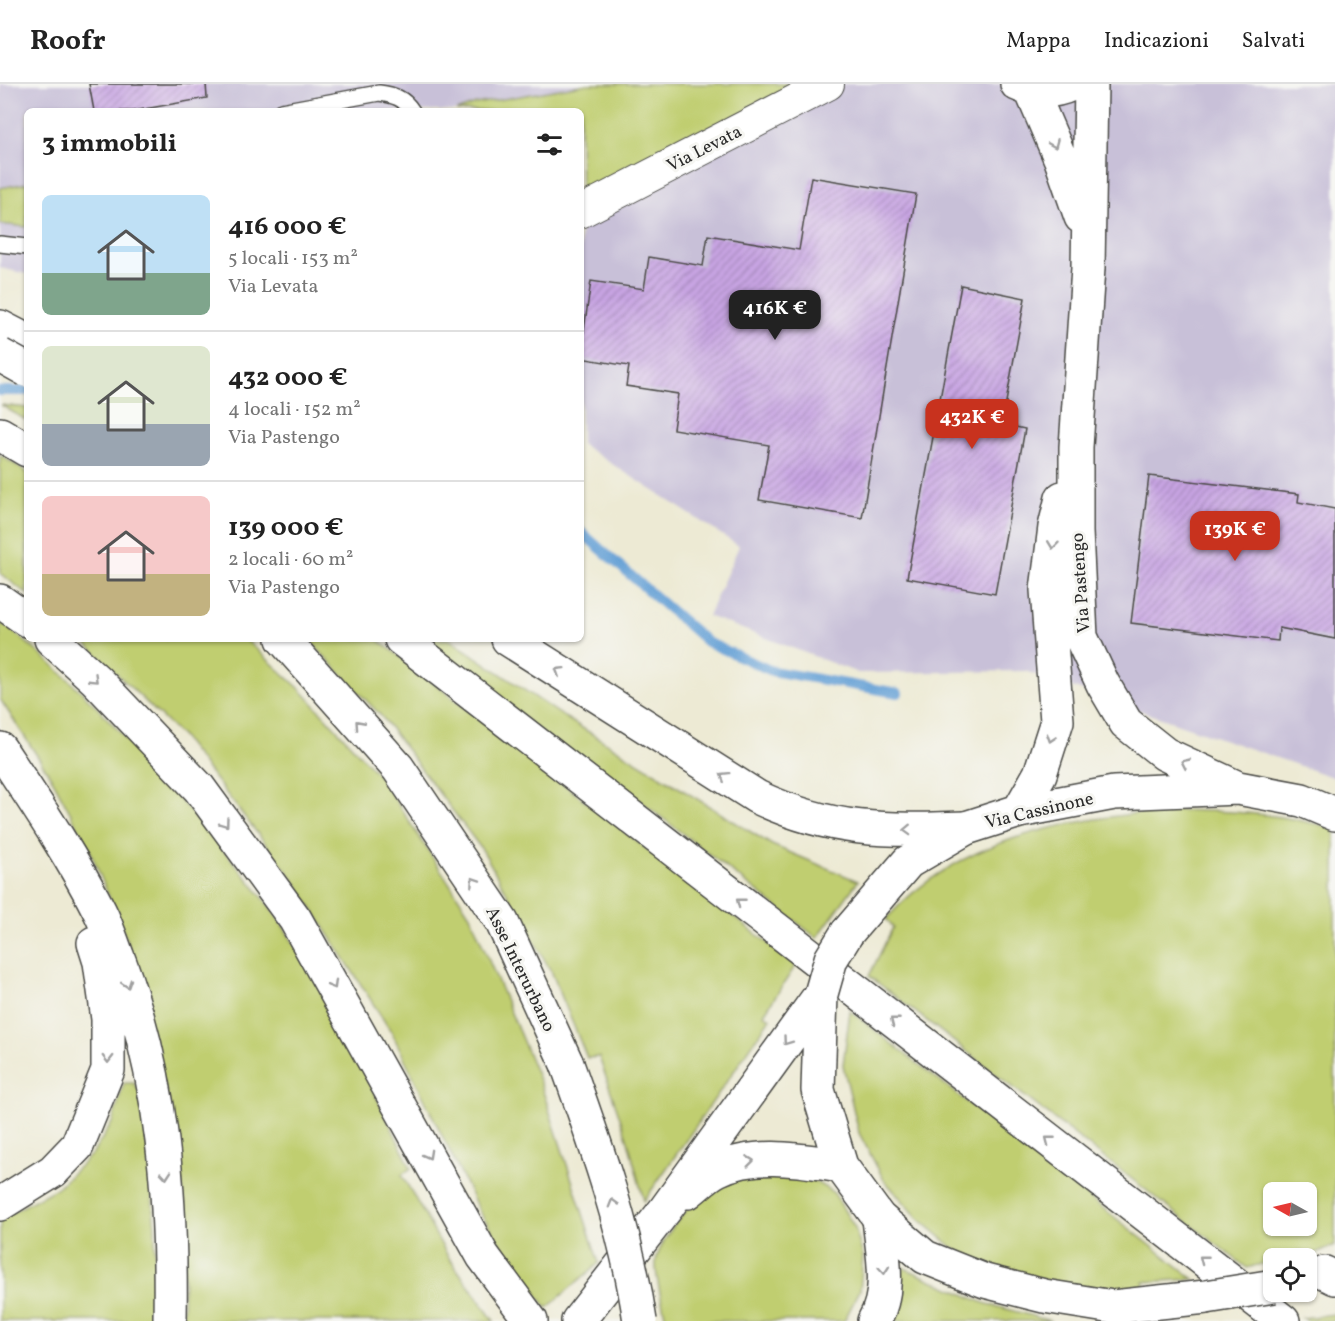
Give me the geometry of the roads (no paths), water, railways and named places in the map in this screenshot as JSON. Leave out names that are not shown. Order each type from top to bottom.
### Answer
[{"type":"main road","points":[[1024,87],[1058,90],[1072,84]]},
{"type":"main road","name":"Via Pastengo","points":[[1091,84],[1088,268],[1076,447],[1076,532],[1081,637],[1103,684],[1126,723],[1166,754],[1238,788]]},
{"type":"main road","name":"Via Pastengo","points":[[1024,87],[1061,160],[1087,236]]},
{"type":"main road","points":[[0,327],[24,339]]},
{"type":"main road","points":[[0,355],[24,368]]},
{"type":"main road","points":[[0,434],[24,448]]},
{"type":"main road","name":"Via Pastengo","points":[[1019,811],[1040,774],[1057,721],[1047,590],[1055,527],[1076,447]]},
{"type":"main road","points":[[0,601],[24,618]]},
{"type":"main road","points":[[54,642],[96,680],[199,788],[295,919],[483,1256],[531,1321]]},
{"type":"main road","name":"Asse Interurbano","points":[[286,642],[398,768],[502,922],[567,1064],[602,1163],[632,1268],[640,1321]]},
{"type":"main road","points":[[405,642],[1282,1321]]},
{"type":"main road","points":[[513,642],[757,797],[790,812],[823,822],[875,830],[966,828]]},
{"type":"main road","points":[[0,749],[48,821],[101,913],[127,983],[146,1046],[161,1121],[168,1195],[170,1321]]},
{"type":"main road","name":"Via Cassinone","points":[[1263,1288],[1206,1298],[1113,1307],[1044,1296],[985,1281],[925,1257],[879,1218],[841,1166],[818,1090],[821,994],[831,959],[847,933],[908,862],[966,828],[1019,811],[1114,793],[1238,788],[1302,800],[1335,814]]},
{"type":"main road","points":[[0,1204],[53,1172],[77,1146],[108,1070],[108,1019],[100,962],[48,821]]},
{"type":"main road","name":"Via Cassinone","points":[[578,1321],[665,1210],[821,994]]},
{"type":"main road","name":"Via Cassinone","points":[[665,1210],[716,1170],[747,1160],[794,1159],[841,1166]]},
{"type":"main road","points":[[874,1321],[880,1311],[885,1282],[879,1218]]},
{"type":"street","name":"Via Levata","points":[[584,210],[828,84]]},
{"type":"street","points":[[0,365],[24,363]]},
{"type":"lane","points":[[297,108],[379,93],[395,95],[410,108]]},
{"type":"lane","points":[[0,244],[24,247]]},
{"type":"waterway","points":[[0,391],[24,391]]},
{"type":"waterway","points":[[584,534],[707,642],[772,671],[898,693]]}]
